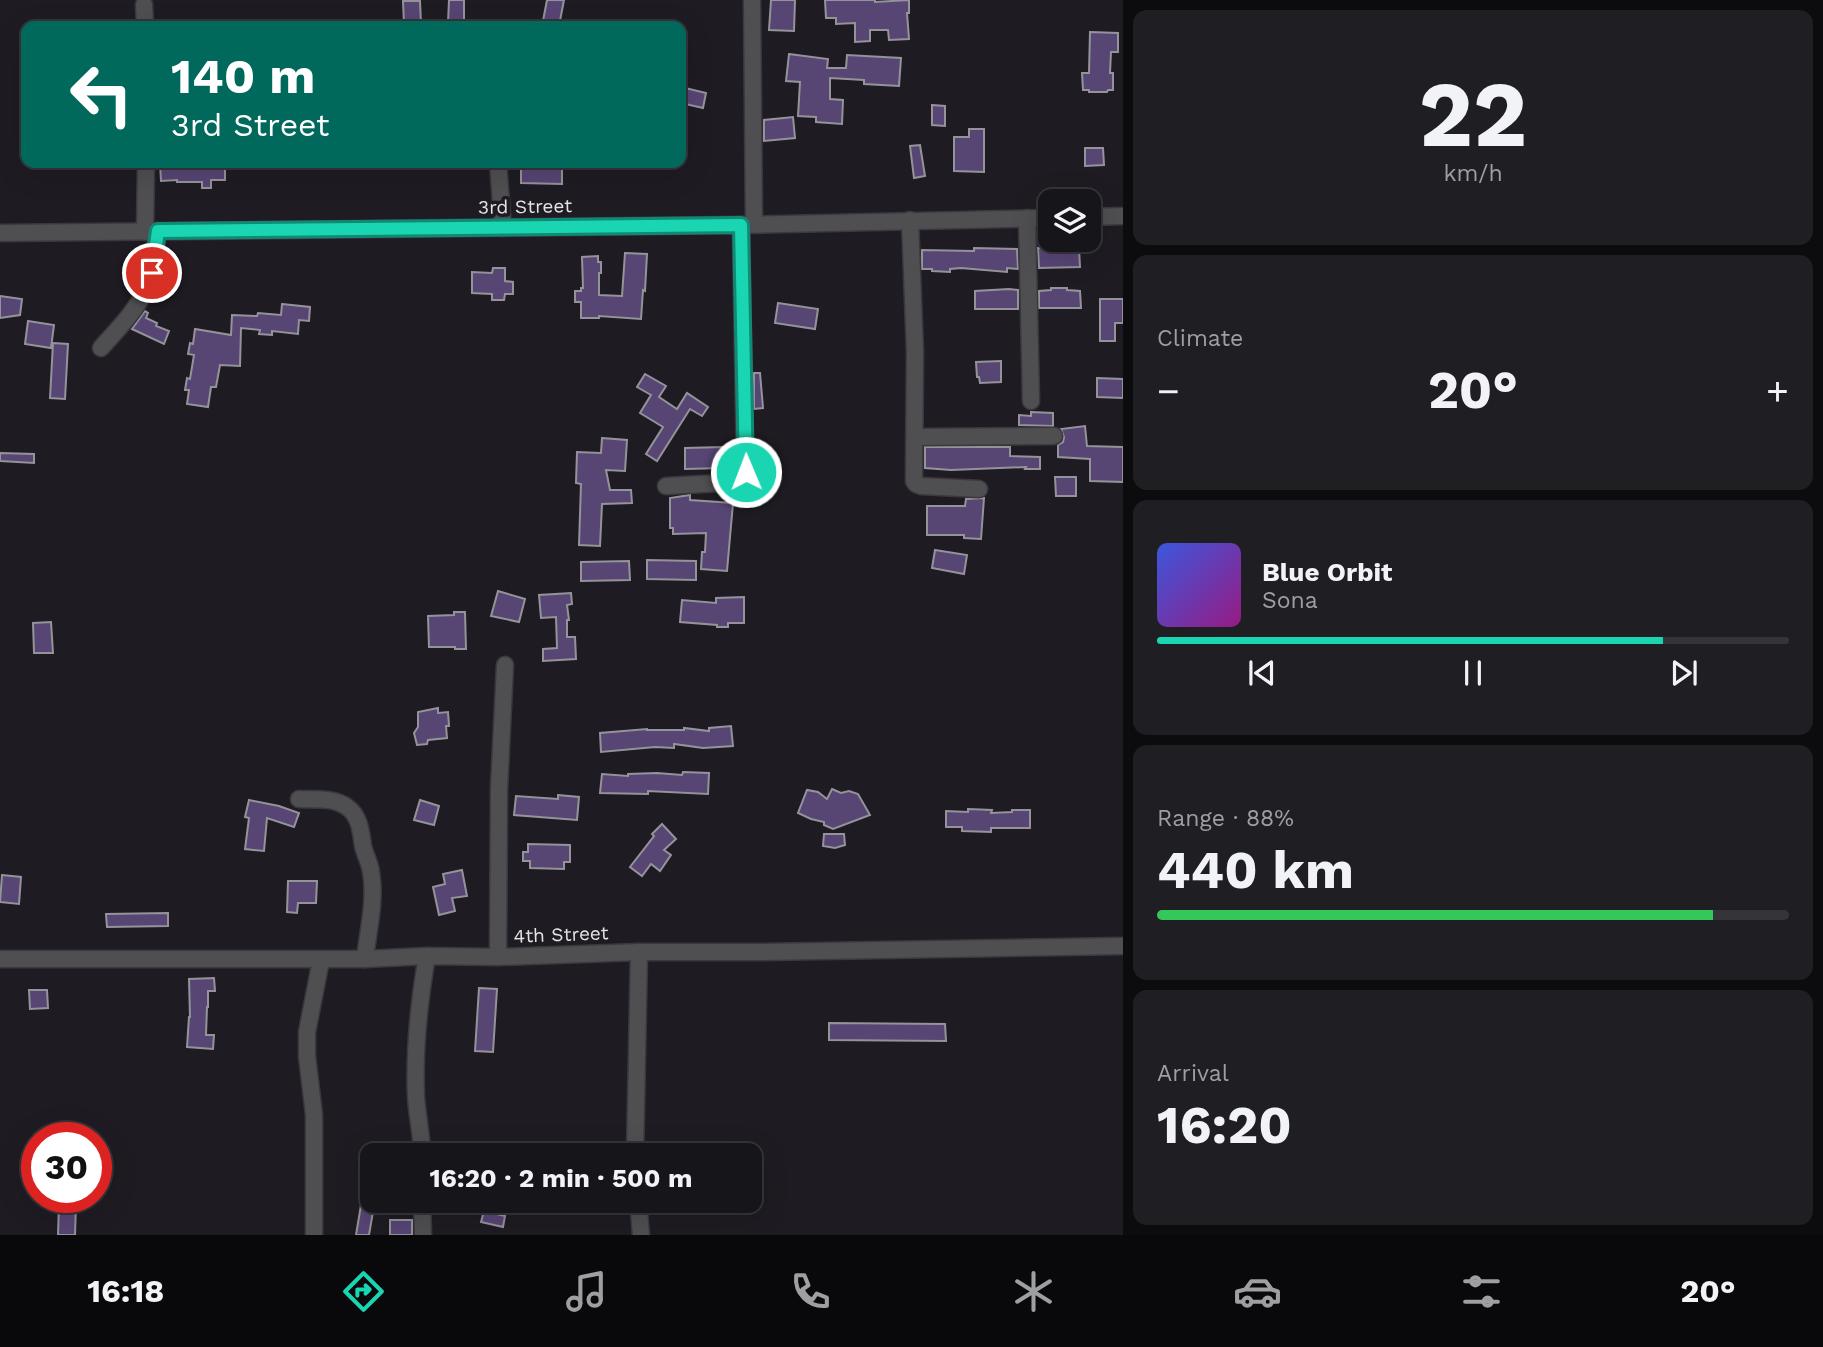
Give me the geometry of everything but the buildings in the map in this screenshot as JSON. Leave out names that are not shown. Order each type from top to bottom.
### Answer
[{"type":"street","points":[[666,486],[739,482],[746,472],[752,0]]},
{"type":"street","points":[[144,5],[145,21]]},
{"type":"street","points":[[102,348],[145,292],[152,273],[146,168]]},
{"type":"street","points":[[498,168],[503,228]]},
{"type":"street","points":[[1101,217],[1123,216]]},
{"type":"street","points":[[1027,218],[1031,401]]},
{"type":"street","name":"3rd Street","points":[[0,233],[748,225],[1038,218]]},
{"type":"street","points":[[910,220],[915,352],[914,481],[921,486],[979,489]]},
{"type":"street","points":[[915,437],[1054,436]]},
{"type":"street","points":[[498,957],[499,789],[505,665]]},
{"type":"street","points":[[299,799],[335,801],[355,814],[359,822],[373,888],[365,959]]},
{"type":"street","name":"4th Street","points":[[0,960],[321,960],[639,952],[1123,946]]},
{"type":"street","points":[[634,1143],[639,952]]},
{"type":"street","points":[[421,1143],[416,1065],[419,1012],[427,956]]},
{"type":"street","points":[[314,1235],[314,1115],[307,1032],[321,960]]},
{"type":"street","points":[[422,1213],[423,1235]]},
{"type":"street","points":[[639,1213],[641,1235]]},
{"type":"route","points":[[152,273],[158,231],[741,225],[746,472]]}]
